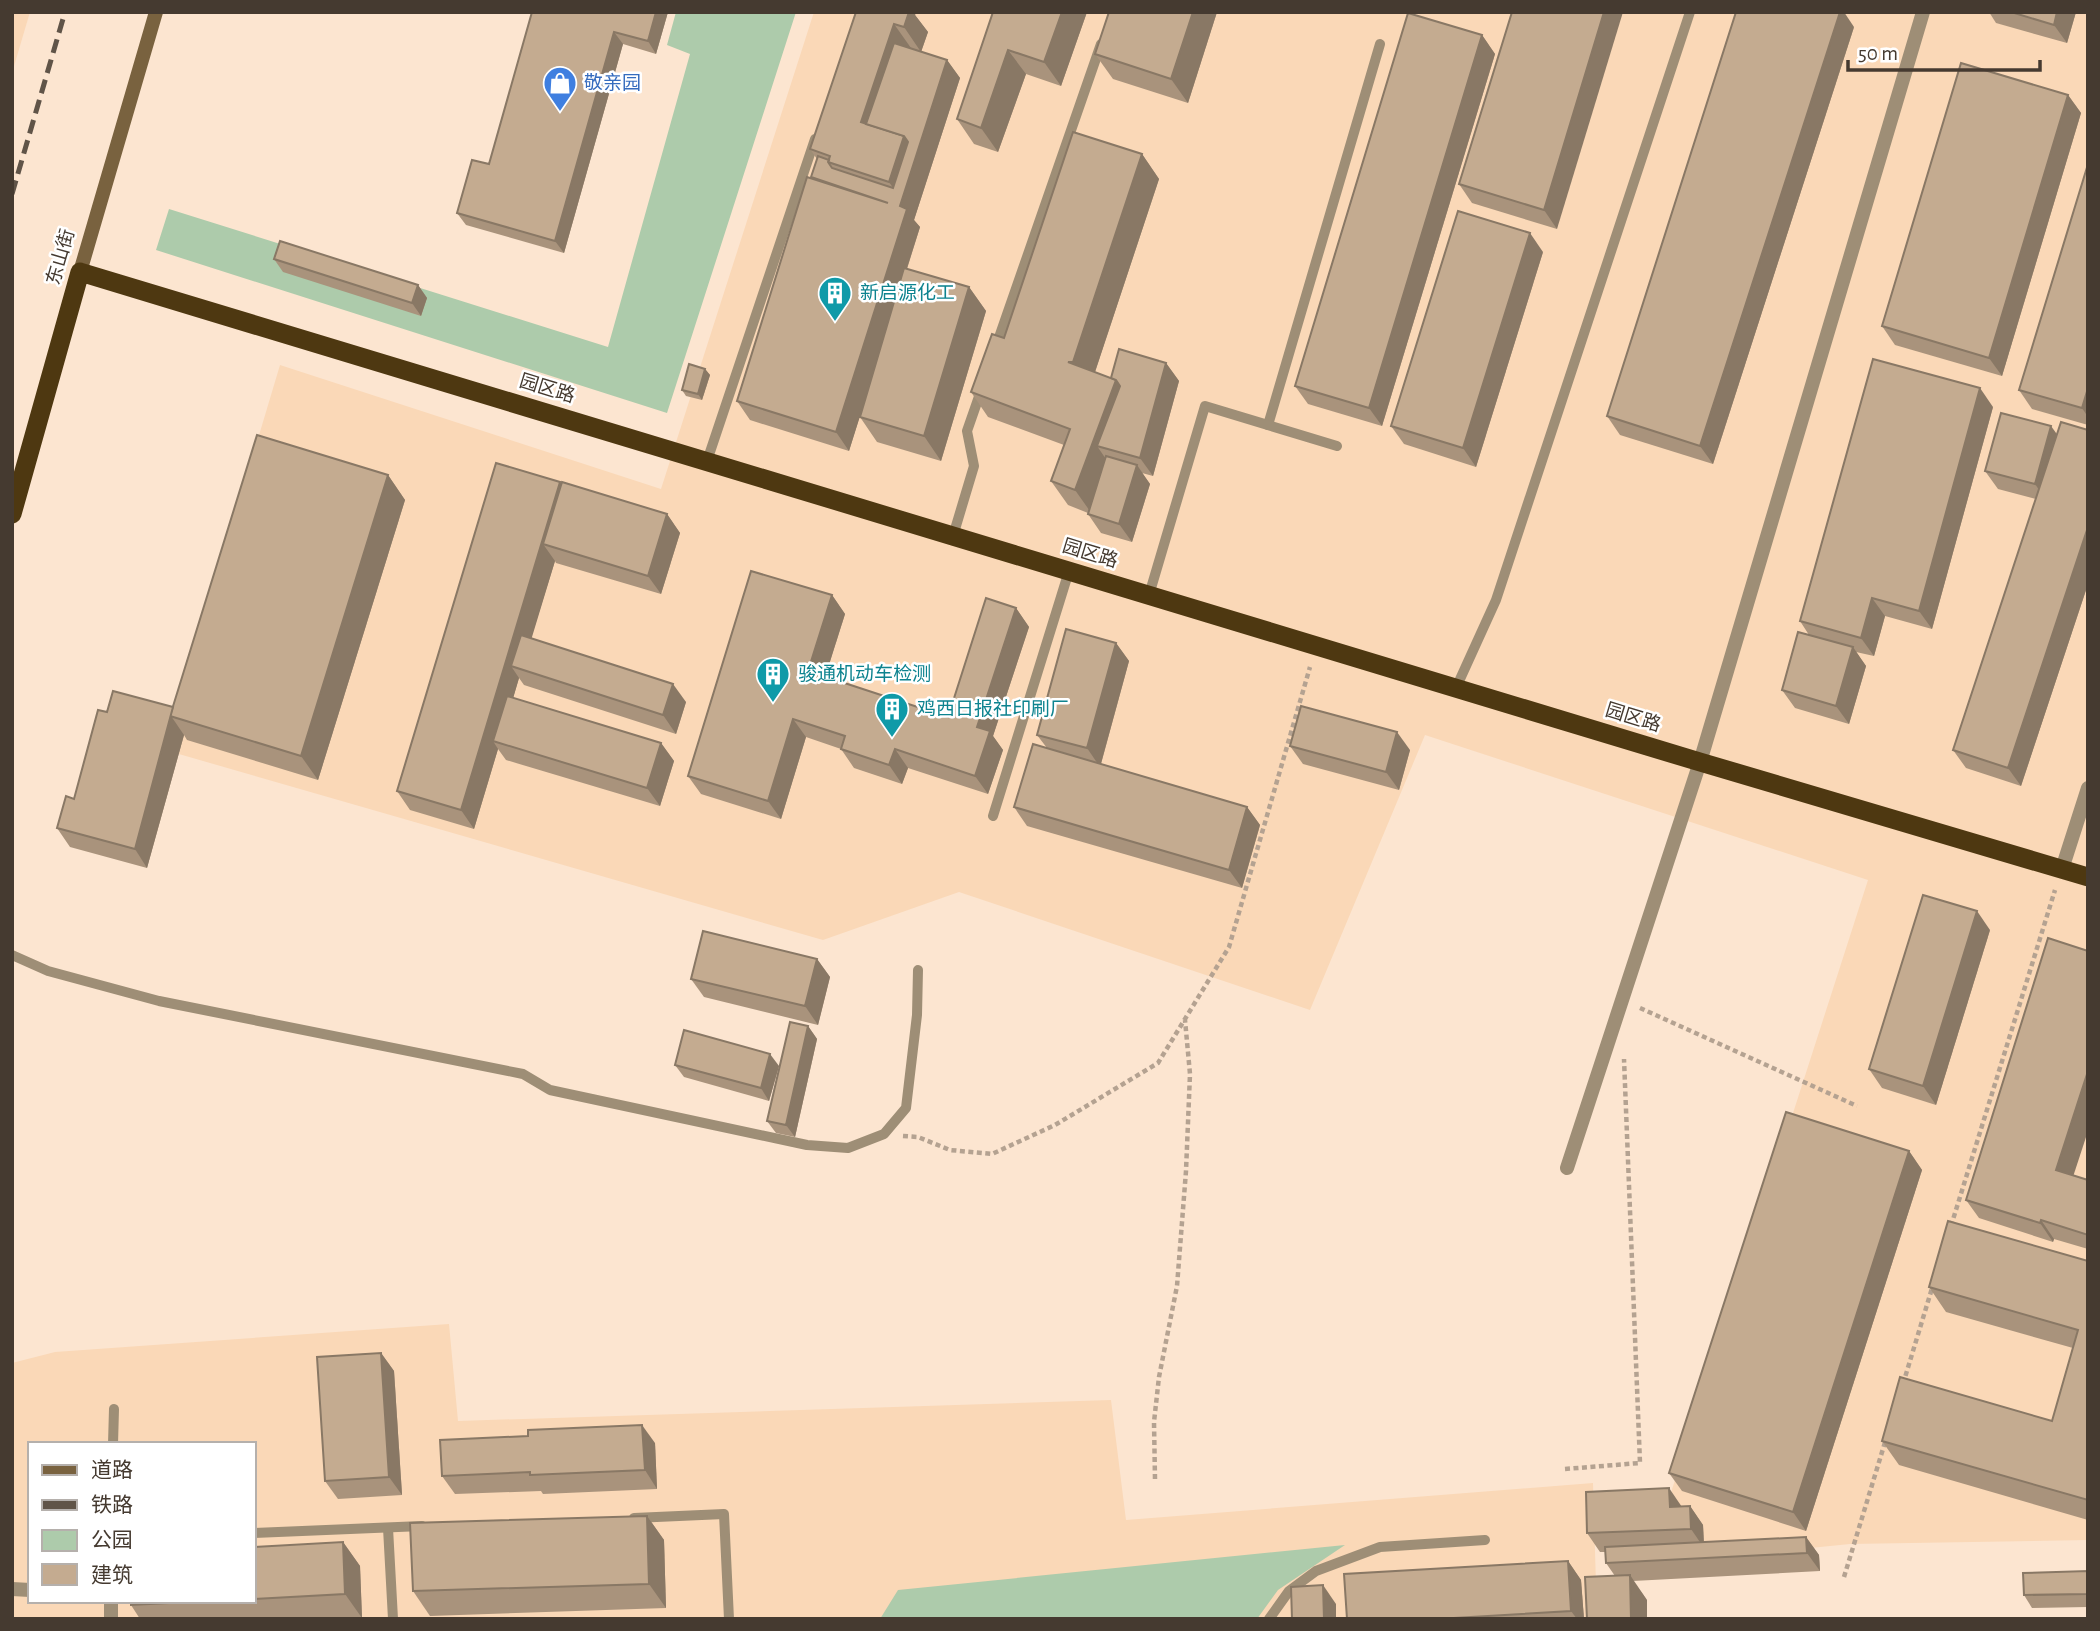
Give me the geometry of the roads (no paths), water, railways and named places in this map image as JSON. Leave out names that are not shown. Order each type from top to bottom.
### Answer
[{"type":"highway","name":"园区路","points":[[80,272],[2088,877]]},
{"type":"highway","name":"东山街","points":[[12,514],[80,272]]},
{"type":"main road","name":"东山街","points":[[80,272],[156,12]]},
{"type":"street","points":[[1567,1168],[1700,762],[1923,12]]},
{"type":"street","points":[[2062,869],[2088,788]]},
{"type":"lane","points":[[1456,688],[1496,600],[1690,12]]},
{"type":"lane","points":[[990,365],[1103,38]]},
{"type":"lane","points":[[1268,425],[1380,44]]},
{"type":"lane","points":[[707,461],[819,128]]},
{"type":"lane","points":[[953,536],[974,466],[967,431],[985,378]]},
{"type":"lane","points":[[1149,595],[1205,406],[1338,446]]},
{"type":"lane","points":[[993,816],[1069,571]]},
{"type":"lane","points":[[12,955],[48,971],[159,1001],[523,1074],[550,1090],[807,1145],[848,1148],[884,1134],[906,1108],[917,1015],[918,970]]},
{"type":"lane","points":[[113,1442],[114,1409]]},
{"type":"lane","points":[[617,1518],[724,1514],[729,1619]]},
{"type":"lane","points":[[256,1533],[428,1526]]},
{"type":"lane","points":[[388,1528],[393,1619]]},
{"type":"lane","points":[[1269,1619],[1289,1591],[1316,1572],[1380,1547],[1485,1540]]},
{"type":"railway","points":[[12,194],[65,12]]},
{"type":"place","name":"敬亲园","points":[[560,113]]},
{"type":"place","name":"新启源化工","points":[[835,323]]},
{"type":"place","name":"骏通机动车检测","points":[[773,704]]},
{"type":"place","name":"鸡西日报社印刷厂","points":[[892,739]]}]
